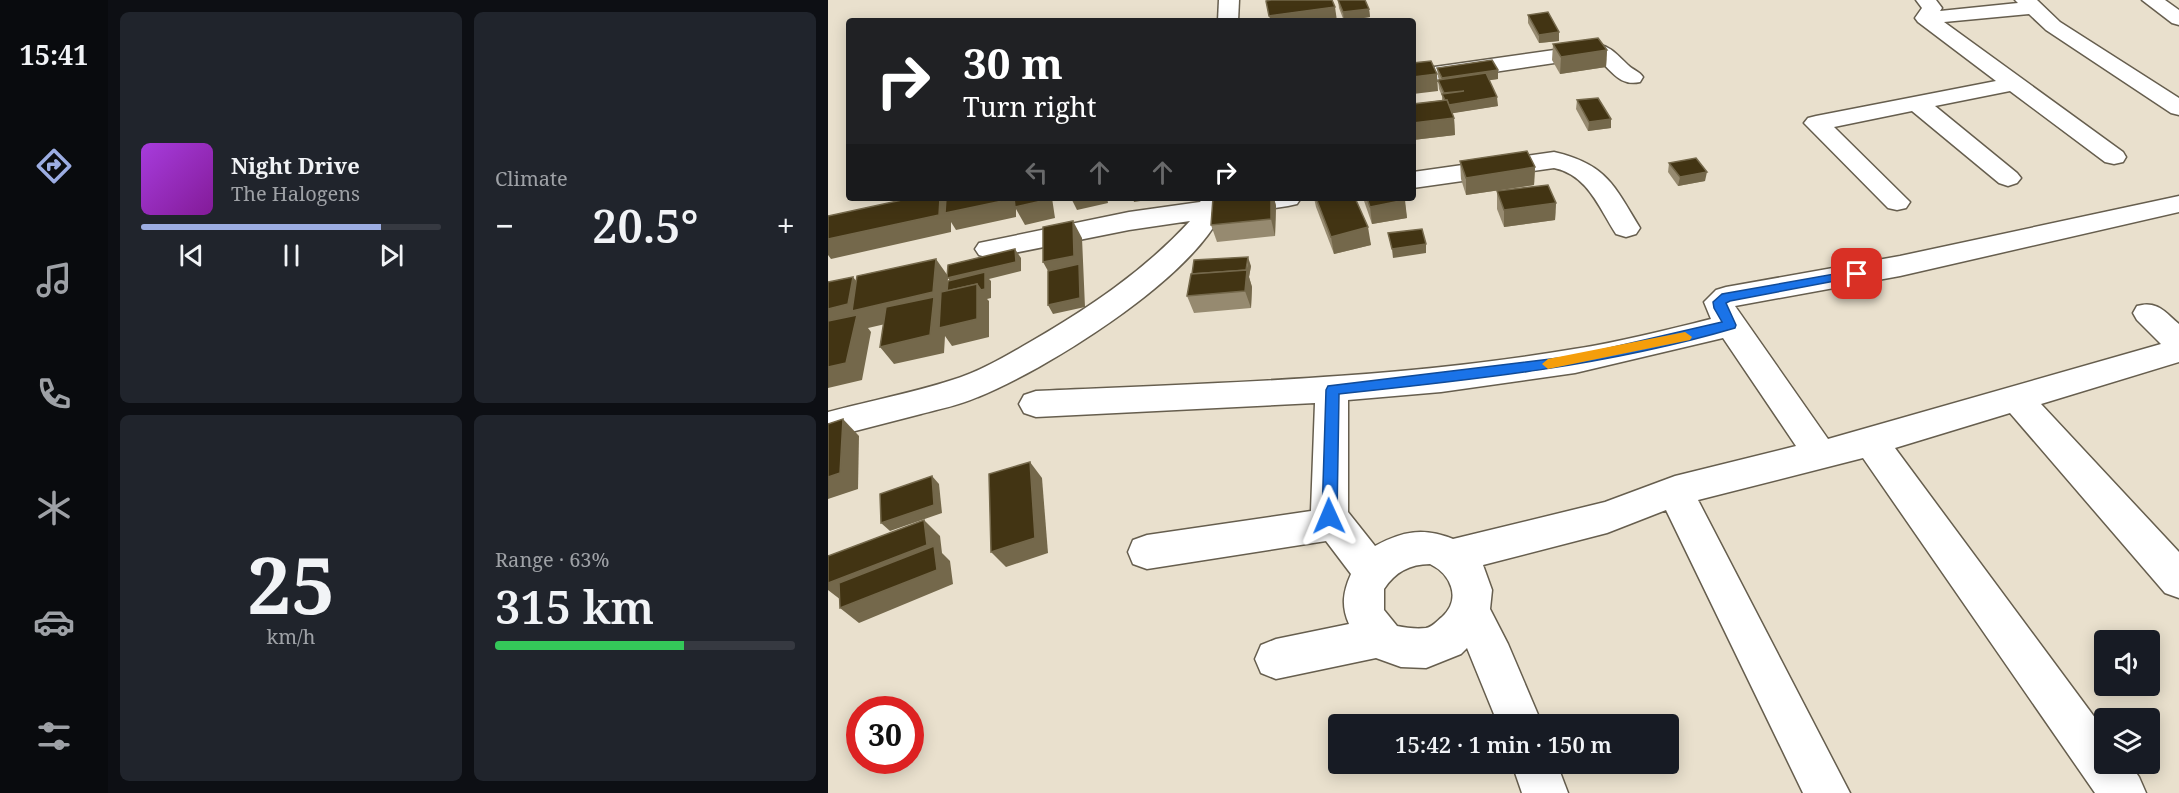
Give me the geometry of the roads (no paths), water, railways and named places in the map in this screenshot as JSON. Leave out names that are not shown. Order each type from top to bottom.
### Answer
[{"type":"street","points":[[1228,18],[1229,0]]},
{"type":"street","points":[[2152,0],[2179,19]]},
{"type":"street","points":[[1925,9],[2030,4],[2053,26],[2179,108]]},
{"type":"street","points":[[1925,9],[2014,84],[2114,157]]},
{"type":"street","points":[[1416,77],[1597,50],[1606,53],[1622,73],[1632,77]]},
{"type":"street","points":[[1897,202],[1816,123],[2014,84]]},
{"type":"street","points":[[1917,103],[2008,178]]},
{"type":"street","points":[[1416,180],[1554,160],[1565,162],[1581,168],[1596,180],[1626,228]]},
{"type":"street","points":[[989,249],[1214,203],[1244,201]]},
{"type":"street","points":[[828,425],[965,389],[1030,357],[1101,314],[1154,272],[1204,224],[1214,203]]},
{"type":"street","points":[[1820,454],[1730,325],[1719,302],[1726,297],[1900,266],[2179,204]]},
{"type":"street","points":[[2148,313],[2179,342]]},
{"type":"street","points":[[1036,404],[1332,390],[1458,377],[1575,361],[1730,325]]},
{"type":"street","points":[[1452,556],[1607,517],[1675,491],[1871,442],[2179,350]]},
{"type":"street","points":[[1332,390],[1328,507],[1333,524],[1372,572]]},
{"type":"street","points":[[2017,399],[2179,580]]},
{"type":"street","points":[[1871,442],[2123,793]]},
{"type":"street","points":[[1675,491],[1827,793]]},
{"type":"street","points":[[1147,552],[1333,524]]},
{"type":"street","points":[[1410,548],[1432,548],[1452,556],[1466,571],[1473,591],[1470,612],[1458,632],[1438,645],[1415,650],[1391,645],[1379,638],[1364,612],[1364,591],[1372,572],[1389,556],[1410,548]]},
{"type":"street","points":[[1470,612],[1516,714]]},
{"type":"street","points":[[1276,659],[1379,638]]},
{"type":"street","points":[[1539,774],[1545,793]]}]
